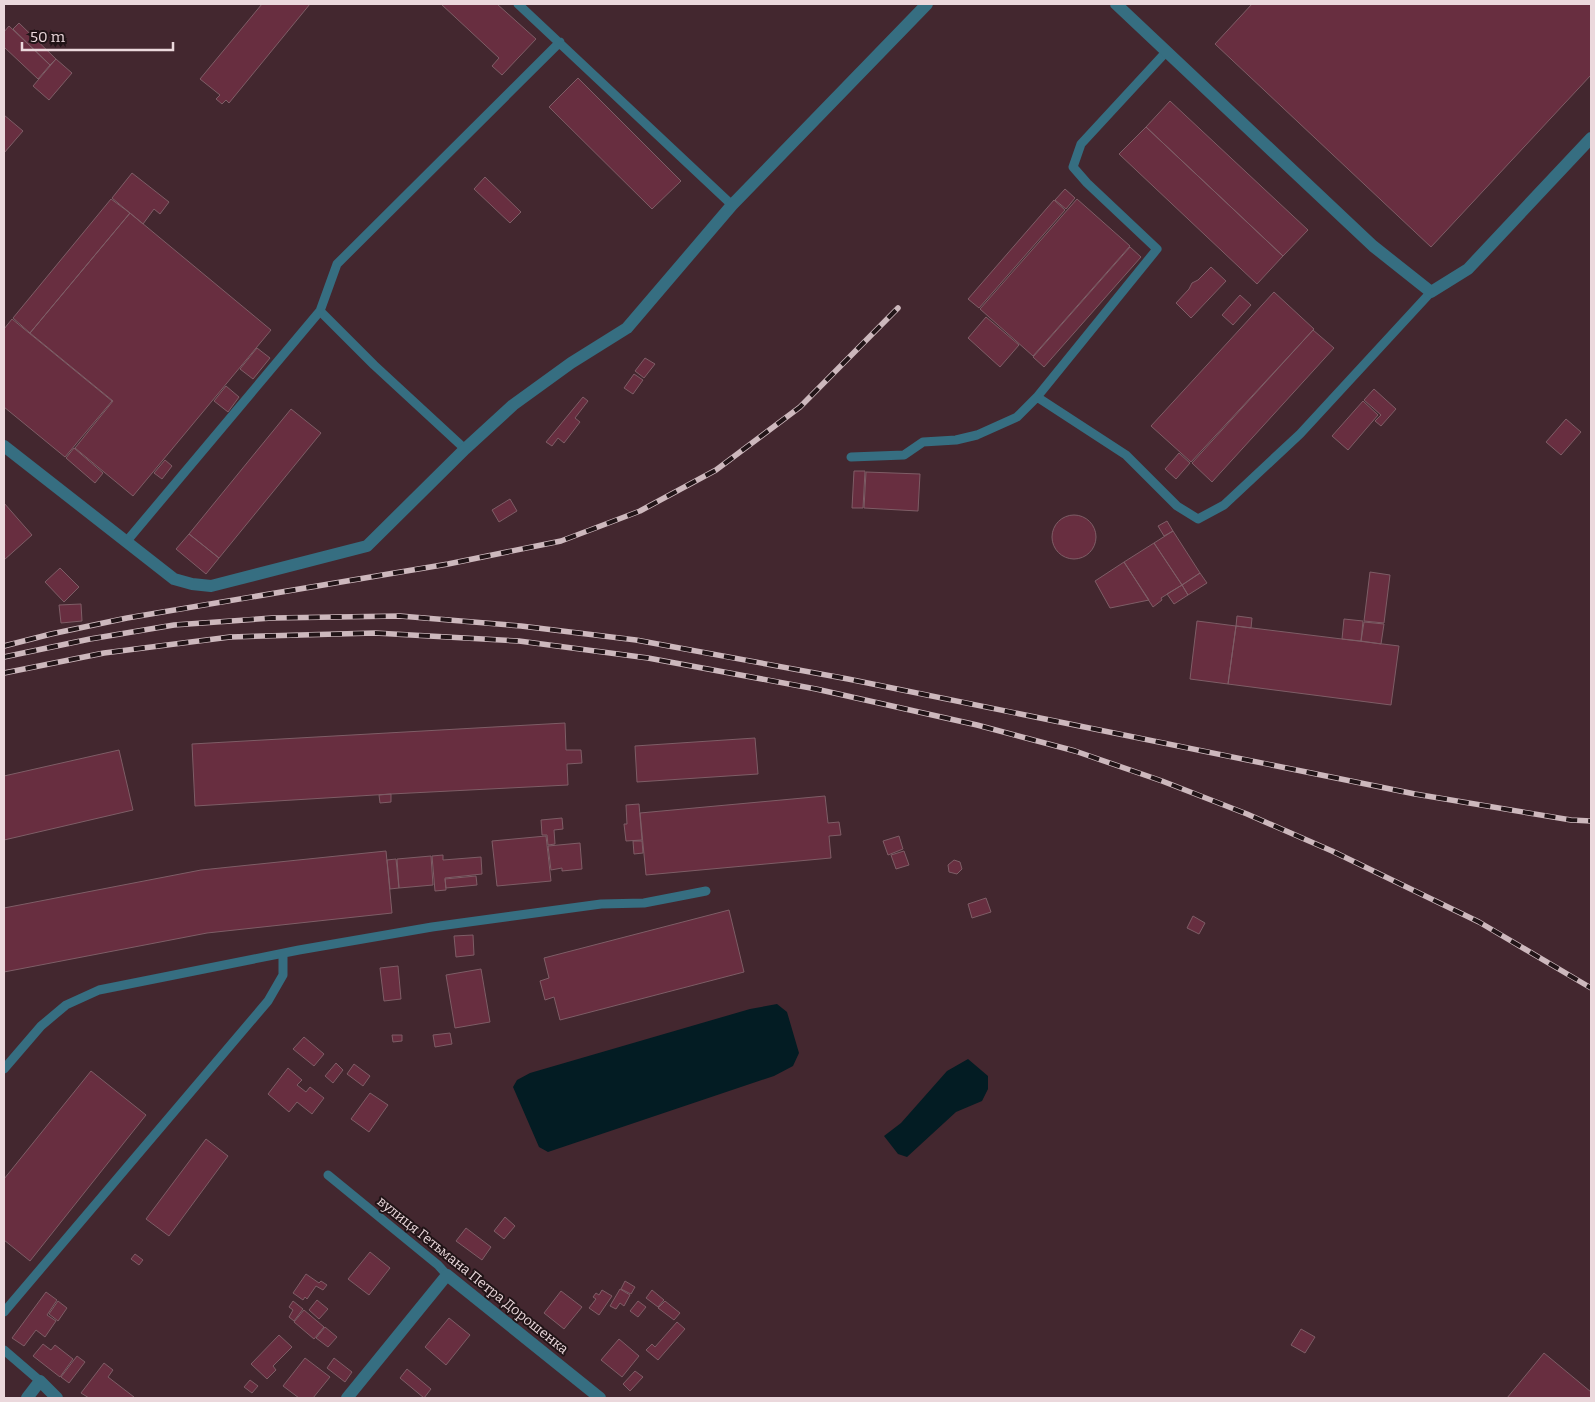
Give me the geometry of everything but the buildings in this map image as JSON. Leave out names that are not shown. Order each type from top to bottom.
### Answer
[{"type":"street","points":[[4,446],[174,579],[192,584],[211,586],[366,546],[513,405],[571,363],[627,328],[732,205],[928,4]]},
{"type":"street","points":[[1116,4],[1373,246],[1431,292],[1468,269],[1591,138]]},
{"type":"street","points":[[347,1398],[447,1276]]},
{"type":"street","name":"вулиця Гетьмана Петра Дорошенка","points":[[447,1276],[600,1398]]},
{"type":"street","points":[[27,1398],[40,1381],[57,1398]]},
{"type":"lane","points":[[518,4],[732,205]]},
{"type":"lane","points":[[126,542],[320,311],[337,264],[560,42]]},
{"type":"lane","points":[[851,457],[904,455],[923,442],[956,440],[977,435],[1017,417],[1037,397],[1157,249],[1087,183],[1073,167],[1081,144],[1166,52]]},
{"type":"lane","points":[[1037,397],[1126,455],[1177,506],[1198,519],[1224,505],[1300,434],[1431,292]]},
{"type":"lane","points":[[320,311],[374,365],[465,449]]},
{"type":"lane","points":[[4,1069],[41,1026],[66,1005],[99,990],[432,927],[601,904],[644,902],[706,891]]},
{"type":"lane","points":[[4,1312],[268,1002],[283,975],[283,954]]},
{"type":"lane","name":"вулиця Гетьмана Петра Дорошенка","points":[[328,1175],[438,1265],[447,1276]]},
{"type":"lane","points":[[4,1350],[40,1381]]},
{"type":"water","points":[[777,1004],[787,1012],[799,1053],[793,1066],[774,1076],[548,1152],[539,1147],[513,1087],[517,1080],[530,1073],[750,1009]]},
{"type":"water","points":[[968,1059],[988,1076],[988,1089],[982,1101],[956,1112],[907,1157],[898,1154],[884,1136],[901,1123],[947,1071]]},
{"type":"railway","points":[[4,646],[127,618],[448,564],[561,541],[640,511],[716,470],[800,407],[898,308]]},
{"type":"railway","points":[[4,657],[90,639],[174,625],[272,618],[400,616],[521,626],[636,640],[848,679],[1415,794],[1571,820],[1591,821]]},
{"type":"railway","points":[[4,673],[104,653],[230,637],[375,633],[519,641],[648,658],[816,689],[977,725],[1075,751],[1162,781],[1247,814],[1332,851],[1479,922],[1591,988]]}]
